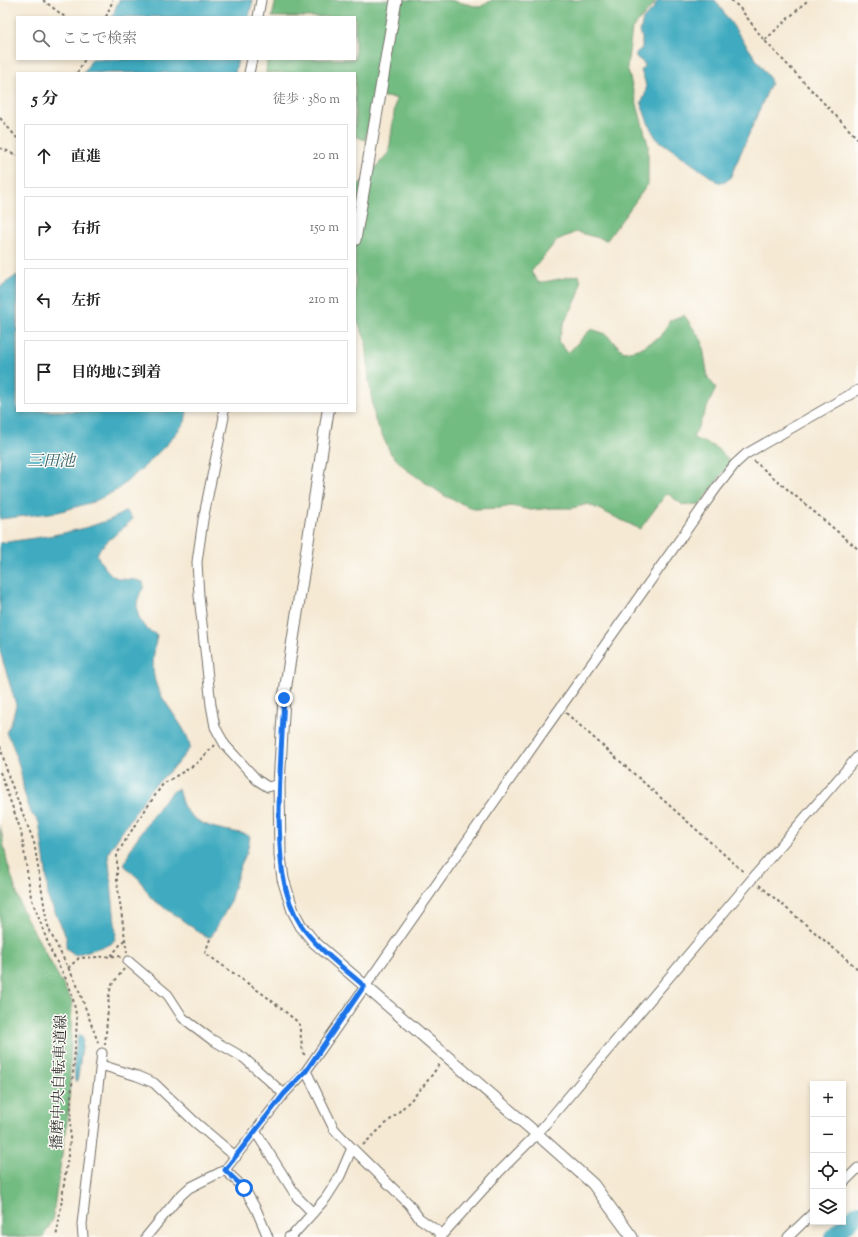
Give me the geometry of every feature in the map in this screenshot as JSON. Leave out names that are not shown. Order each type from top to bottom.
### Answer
[{"type":"street","points":[[258,16],[261,0]]},
{"type":"street","points":[[356,234],[396,0]]},
{"type":"street","points":[[249,72],[252,60]]},
{"type":"street","points":[[146,1237],[179,1197],[189,1188],[225,1170],[284,1094],[309,1067],[364,986],[537,741],[717,487],[735,464],[746,454],[858,390]]},
{"type":"street","points":[[223,412],[224,417],[203,520],[197,562],[199,596],[211,706],[215,727],[225,745],[257,780],[268,787],[279,784]]},
{"type":"street","points":[[328,412],[284,698],[279,784],[280,856],[283,879],[293,911],[301,926],[314,942],[593,1184],[632,1237]]},
{"type":"street","points":[[309,1067],[334,1129],[409,1204],[419,1218],[441,1235],[499,1172],[537,1134],[858,756]]},
{"type":"street","points":[[128,962],[168,995],[182,1018],[211,1039],[244,1058],[284,1094]]},
{"type":"street","points":[[83,1237],[82,1224],[102,1053]]},
{"type":"street","points":[[101,1065],[154,1083],[195,1122],[236,1157]]},
{"type":"street","points":[[255,1131],[297,1197],[313,1213]]},
{"type":"street","points":[[289,1237],[293,1235],[330,1193],[354,1150]]},
{"type":"street","points":[[846,1180],[858,1168]]},
{"type":"street","points":[[225,1170],[244,1188],[256,1209],[268,1237]]},
{"type":"street","points":[[788,1237],[810,1216]]},
{"type":"path","points":[[43,0],[64,16]]},
{"type":"path","points":[[106,16],[113,0]]},
{"type":"path","points":[[731,0],[764,40],[858,139]]},
{"type":"path","points":[[764,40],[808,0]]},
{"type":"path","points":[[77,72],[84,60]]},
{"type":"path","points":[[0,118],[16,137]]},
{"type":"path","points":[[0,148],[16,155]]},
{"type":"path","points":[[746,454],[858,549]]},
{"type":"path","points":[[561,709],[752,879],[858,969]]},
{"type":"path","points":[[102,1053],[105,1052],[109,996],[112,986],[128,962],[117,882],[117,854],[163,784],[196,764],[221,738]]},
{"type":"path","points":[[0,746],[9,778],[34,842],[47,923],[83,1000],[102,1053]]},
{"type":"path","name":"播磨中央自転車道線","points":[[0,772],[21,831],[31,897],[51,952],[67,981],[72,994],[76,1019],[70,1141],[56,1237]]},
{"type":"path","points":[[210,939],[205,953],[267,997],[299,1023],[303,1053],[309,1067]]},
{"type":"path","points":[[111,956],[124,940]]},
{"type":"path","points":[[68,968],[79,958],[118,956],[128,962]]},
{"type":"path","points":[[354,1150],[414,1099],[431,1078],[445,1055]]},
{"type":"green space","points":[[276,0],[449,0],[480,7],[492,0],[654,0],[655,3],[632,29],[627,67],[648,145],[648,184],[607,240],[576,232],[557,240],[531,272],[539,283],[579,275],[579,294],[564,323],[558,341],[568,353],[591,329],[606,334],[624,352],[639,349],[661,337],[670,320],[684,315],[702,341],[708,378],[716,388],[693,438],[718,449],[730,463],[700,504],[683,505],[667,493],[640,529],[588,504],[572,508],[531,510],[511,506],[474,509],[445,496],[407,470],[391,454],[375,420],[369,380],[366,341],[356,318],[356,186],[366,179],[389,152],[396,98],[375,96],[365,140],[356,136],[356,72],[266,72],[267,60],[356,60],[356,16],[272,16]]},
{"type":"green space","points":[[0,825],[7,862],[22,910],[72,1001],[69,1108],[52,1221],[43,1237],[0,1237]]},
{"type":"water","points":[[119,0],[253,0],[249,16],[112,16]]},
{"type":"water","points":[[658,0],[715,0],[770,79],[771,83],[730,178],[725,182],[718,182],[657,139],[646,117],[641,102],[646,91],[641,71],[645,64],[636,57],[636,53],[642,48],[642,38],[640,32],[643,19],[654,9]]},
{"type":"water","points":[[91,60],[238,60],[235,72],[85,72]]},
{"type":"water","name":"三田池","points":[[16,276],[16,412],[187,412],[185,422],[167,444],[145,466],[117,490],[93,502],[58,512],[0,519],[0,287]]},
{"type":"water","points":[[126,511],[133,519],[100,548],[97,555],[104,567],[115,577],[143,582],[144,587],[139,597],[137,608],[139,618],[142,623],[146,628],[157,635],[153,661],[155,681],[160,694],[182,726],[190,748],[175,766],[150,790],[108,853],[116,933],[115,939],[111,944],[75,955],[66,948],[66,936],[48,898],[39,822],[31,813],[24,792],[21,773],[15,752],[6,733],[12,721],[16,705],[0,651],[0,543],[78,530],[109,520]]},
{"type":"water","points":[[178,789],[184,807],[188,813],[198,821],[223,830],[243,833],[250,837],[247,852],[240,867],[229,905],[211,937],[206,937],[151,898],[139,879],[124,865],[133,844],[163,801],[173,791]]},
{"type":"water","points":[[78,1035],[82,1036],[83,1040],[78,1077],[77,1081],[75,1081],[74,1058]]},
{"type":"waterway","points":[[833,1237],[858,1213]]},
{"type":"route","points":[[244,1188],[225,1170],[284,1094],[306,1071],[364,986],[314,942],[301,926],[293,911],[283,879],[280,856],[279,784],[284,698]]}]
